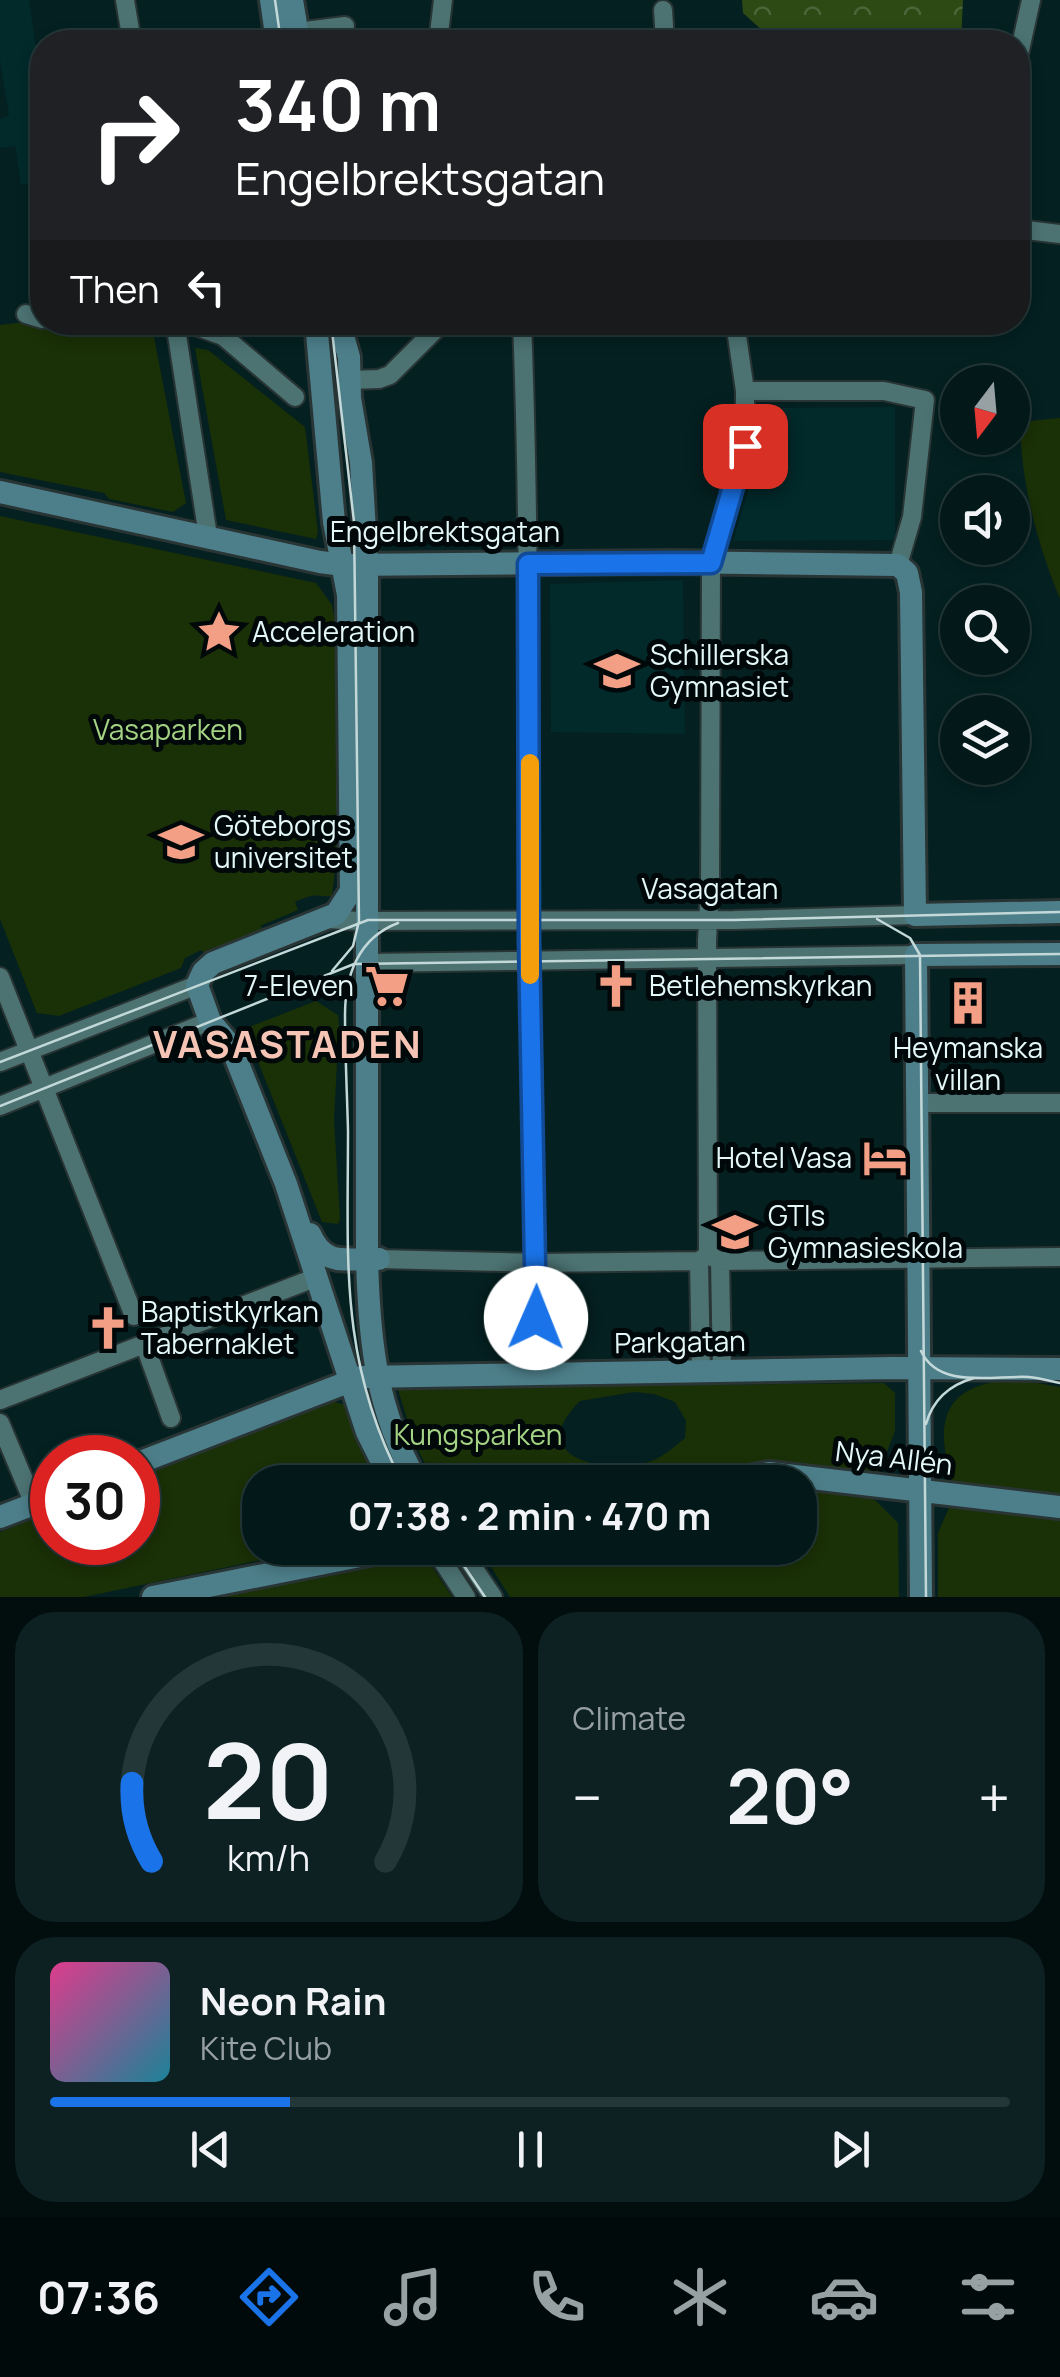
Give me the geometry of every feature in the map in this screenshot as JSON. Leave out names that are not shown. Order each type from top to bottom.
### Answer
[{"type":"street","points":[[124,0],[130,30]]},
{"type":"street","points":[[271,0],[286,30]]},
{"type":"street","points":[[291,30],[292,0]]},
{"type":"street","points":[[1024,30],[1031,0]]},
{"type":"street","points":[[662,10],[663,30]]},
{"type":"street","points":[[328,30],[344,26]]},
{"type":"street","points":[[1030,230],[1060,234]]},
{"type":"street","points":[[177,335],[208,536]]},
{"type":"street","points":[[220,335],[295,397]]},
{"type":"street","points":[[317,335],[334,522],[355,565],[373,1259],[368,1297],[376,1376],[396,1442],[408,1465]]},
{"type":"street","points":[[342,335],[351,380],[362,482],[348,601],[351,891],[336,914],[213,963],[202,972],[198,985],[210,1021],[231,1046],[286,1184],[367,1432],[384,1465]]},
{"type":"street","points":[[351,380],[390,375],[430,335]]},
{"type":"street","points":[[522,335],[537,1264],[535,1373]]},
{"type":"street","points":[[711,1372],[707,959],[711,563],[745,446],[745,391],[737,335]]},
{"type":"street","points":[[745,391],[884,391],[925,400],[912,517],[898,565],[908,573],[911,592],[916,915]]},
{"type":"street","name":"Engelbrektsgatan","points":[[0,492],[320,562],[355,565],[898,565]]},
{"type":"street","name":"Vasagatan","points":[[327,918],[710,920],[1060,912]]},
{"type":"street","points":[[367,963],[1060,954]]},
{"type":"street","points":[[916,956],[922,1597]]},
{"type":"street","points":[[0,976],[134,1316]]},
{"type":"street","points":[[0,1062],[198,985]]},
{"type":"street","points":[[0,1106],[210,1021]]},
{"type":"street","points":[[916,1103],[1060,1103]]},
{"type":"street","points":[[286,1184],[320,1253],[337,1259],[537,1264],[1060,1257]]},
{"type":"street","points":[[368,1297],[379,1277],[411,1260]]},
{"type":"street","points":[[0,1400],[317,1277]]},
{"type":"street","points":[[144,1343],[171,1418]]},
{"type":"street","name":"Parkgatan","points":[[160,1454],[351,1379],[376,1376],[1060,1369]]},
{"type":"street","points":[[0,1422],[30,1476]]},
{"type":"street","name":"Nya Allén","points":[[817,1479],[1060,1507]]},
{"type":"street","points":[[0,1517],[30,1505]]},
{"type":"street","points":[[153,1597],[314,1565]]},
{"type":"street","points":[[445,1565],[466,1597]]},
{"type":"street","points":[[471,1565],[493,1597]]},
{"type":"shaded area","points":[[0,0],[29,0],[33,30],[30,30],[30,183],[21,185],[15,146],[0,148],[0,119],[9,116],[0,60]]},
{"type":"shaded area","points":[[895,407],[895,540],[733,541],[761,448],[762,408]]},
{"type":"shaded area","name":"Schillerska Gymnasiet","points":[[683,580],[685,734],[551,732],[550,584]]},
{"type":"green space","points":[[742,0],[963,0],[962,30],[762,30],[743,13]]},
{"type":"green space","points":[[30,323],[30,335],[154,335],[186,503],[173,512],[0,472],[0,325]]},
{"type":"green space","points":[[195,348],[208,350],[305,427],[316,539],[226,520]]},
{"type":"green space","points":[[1060,418],[1060,599],[1032,512],[1030,475],[1024,475],[1023,468],[1022,455],[1030,455],[1030,421]]},
{"type":"green space","name":"Vasaparken","points":[[0,516],[316,583],[332,605],[336,626],[337,853],[332,896],[312,896],[295,902],[298,910],[206,954],[201,950],[185,958],[181,968],[59,1016],[37,1013],[0,919]]},
{"type":"green space","points":[[316,1001],[338,1015],[334,1119],[338,1224],[322,1222],[247,1034],[249,1027]]},
{"type":"green space","points":[[994,1382],[1060,1387],[1060,1494],[952,1483],[944,1433],[951,1406],[975,1388]]},
{"type":"green space","name":"Kungsparken","points":[[884,1383],[895,1393],[895,1431],[877,1477],[817,1468],[817,1465],[774,1462],[633,1465],[662,1456],[685,1438],[686,1421],[675,1402],[634,1392],[580,1401],[565,1420],[560,1435],[564,1448],[575,1457],[602,1465],[426,1465],[398,1390]]},
{"type":"green space","name":"Kungsparken","points":[[331,1401],[346,1405],[371,1465],[242,1465],[242,1564],[84,1597],[0,1597],[0,1532],[30,1520],[30,1565],[160,1565],[160,1469]]},
{"type":"green space","points":[[817,1492],[874,1499],[898,1523],[899,1597],[510,1597],[490,1565],[817,1565]]},
{"type":"green space","points":[[949,1508],[1060,1519],[1060,1597],[938,1597],[938,1533]]},
{"type":"green space","points":[[330,1565],[431,1565],[452,1597],[182,1597]]},
{"type":"tram line","points":[[275,0],[279,30]]},
{"type":"tram line","points":[[332,335],[354,522],[359,921],[353,946],[332,971]]},
{"type":"tram line","points":[[0,1062],[368,920],[734,920],[1060,912]]},
{"type":"tram line","points":[[877,919],[910,938],[920,955],[926,1597]]},
{"type":"tram line","points":[[394,1465],[367,1394],[351,1310],[345,1029],[348,986],[356,960],[373,938],[398,923]]},
{"type":"tram line","points":[[0,1106],[354,964],[1060,954]]},
{"type":"tram line","points":[[921,1351],[929,1363],[954,1376],[1029,1377],[1060,1383]]},
{"type":"tram line","points":[[926,1424],[943,1394],[974,1378]]},
{"type":"tram line","points":[[463,1565],[485,1597]]},
{"type":"slow traffic","points":[[530,763],[530,975]]},
{"type":"place","name":"Acceleration","points":[[219,632]]},
{"type":"place","name":"Schillerska Gymnasiet","points":[[617,671]]},
{"type":"place","name":"Göteborgs universitet","points":[[181,842]]},
{"type":"place","name":"7-Eleven","points":[[387,986]]},
{"type":"place","name":"Betlehemskyrkan","points":[[616,986]]},
{"type":"place","name":"Heymanska villan","points":[[968,1003]]},
{"type":"place","name":"Hotel Vasa","points":[[885,1158]]},
{"type":"place","name":"GTIs Gymnasieskola","points":[[735,1232]]},
{"type":"place","name":"Baptistkyrkan Tabernaklet","points":[[108,1328]]},
{"type":"district","name":"VASASTADEN","points":[[288,1045]]},
{"type":"route","points":[[536,1318],[528,564],[711,563],[745,446]]}]
